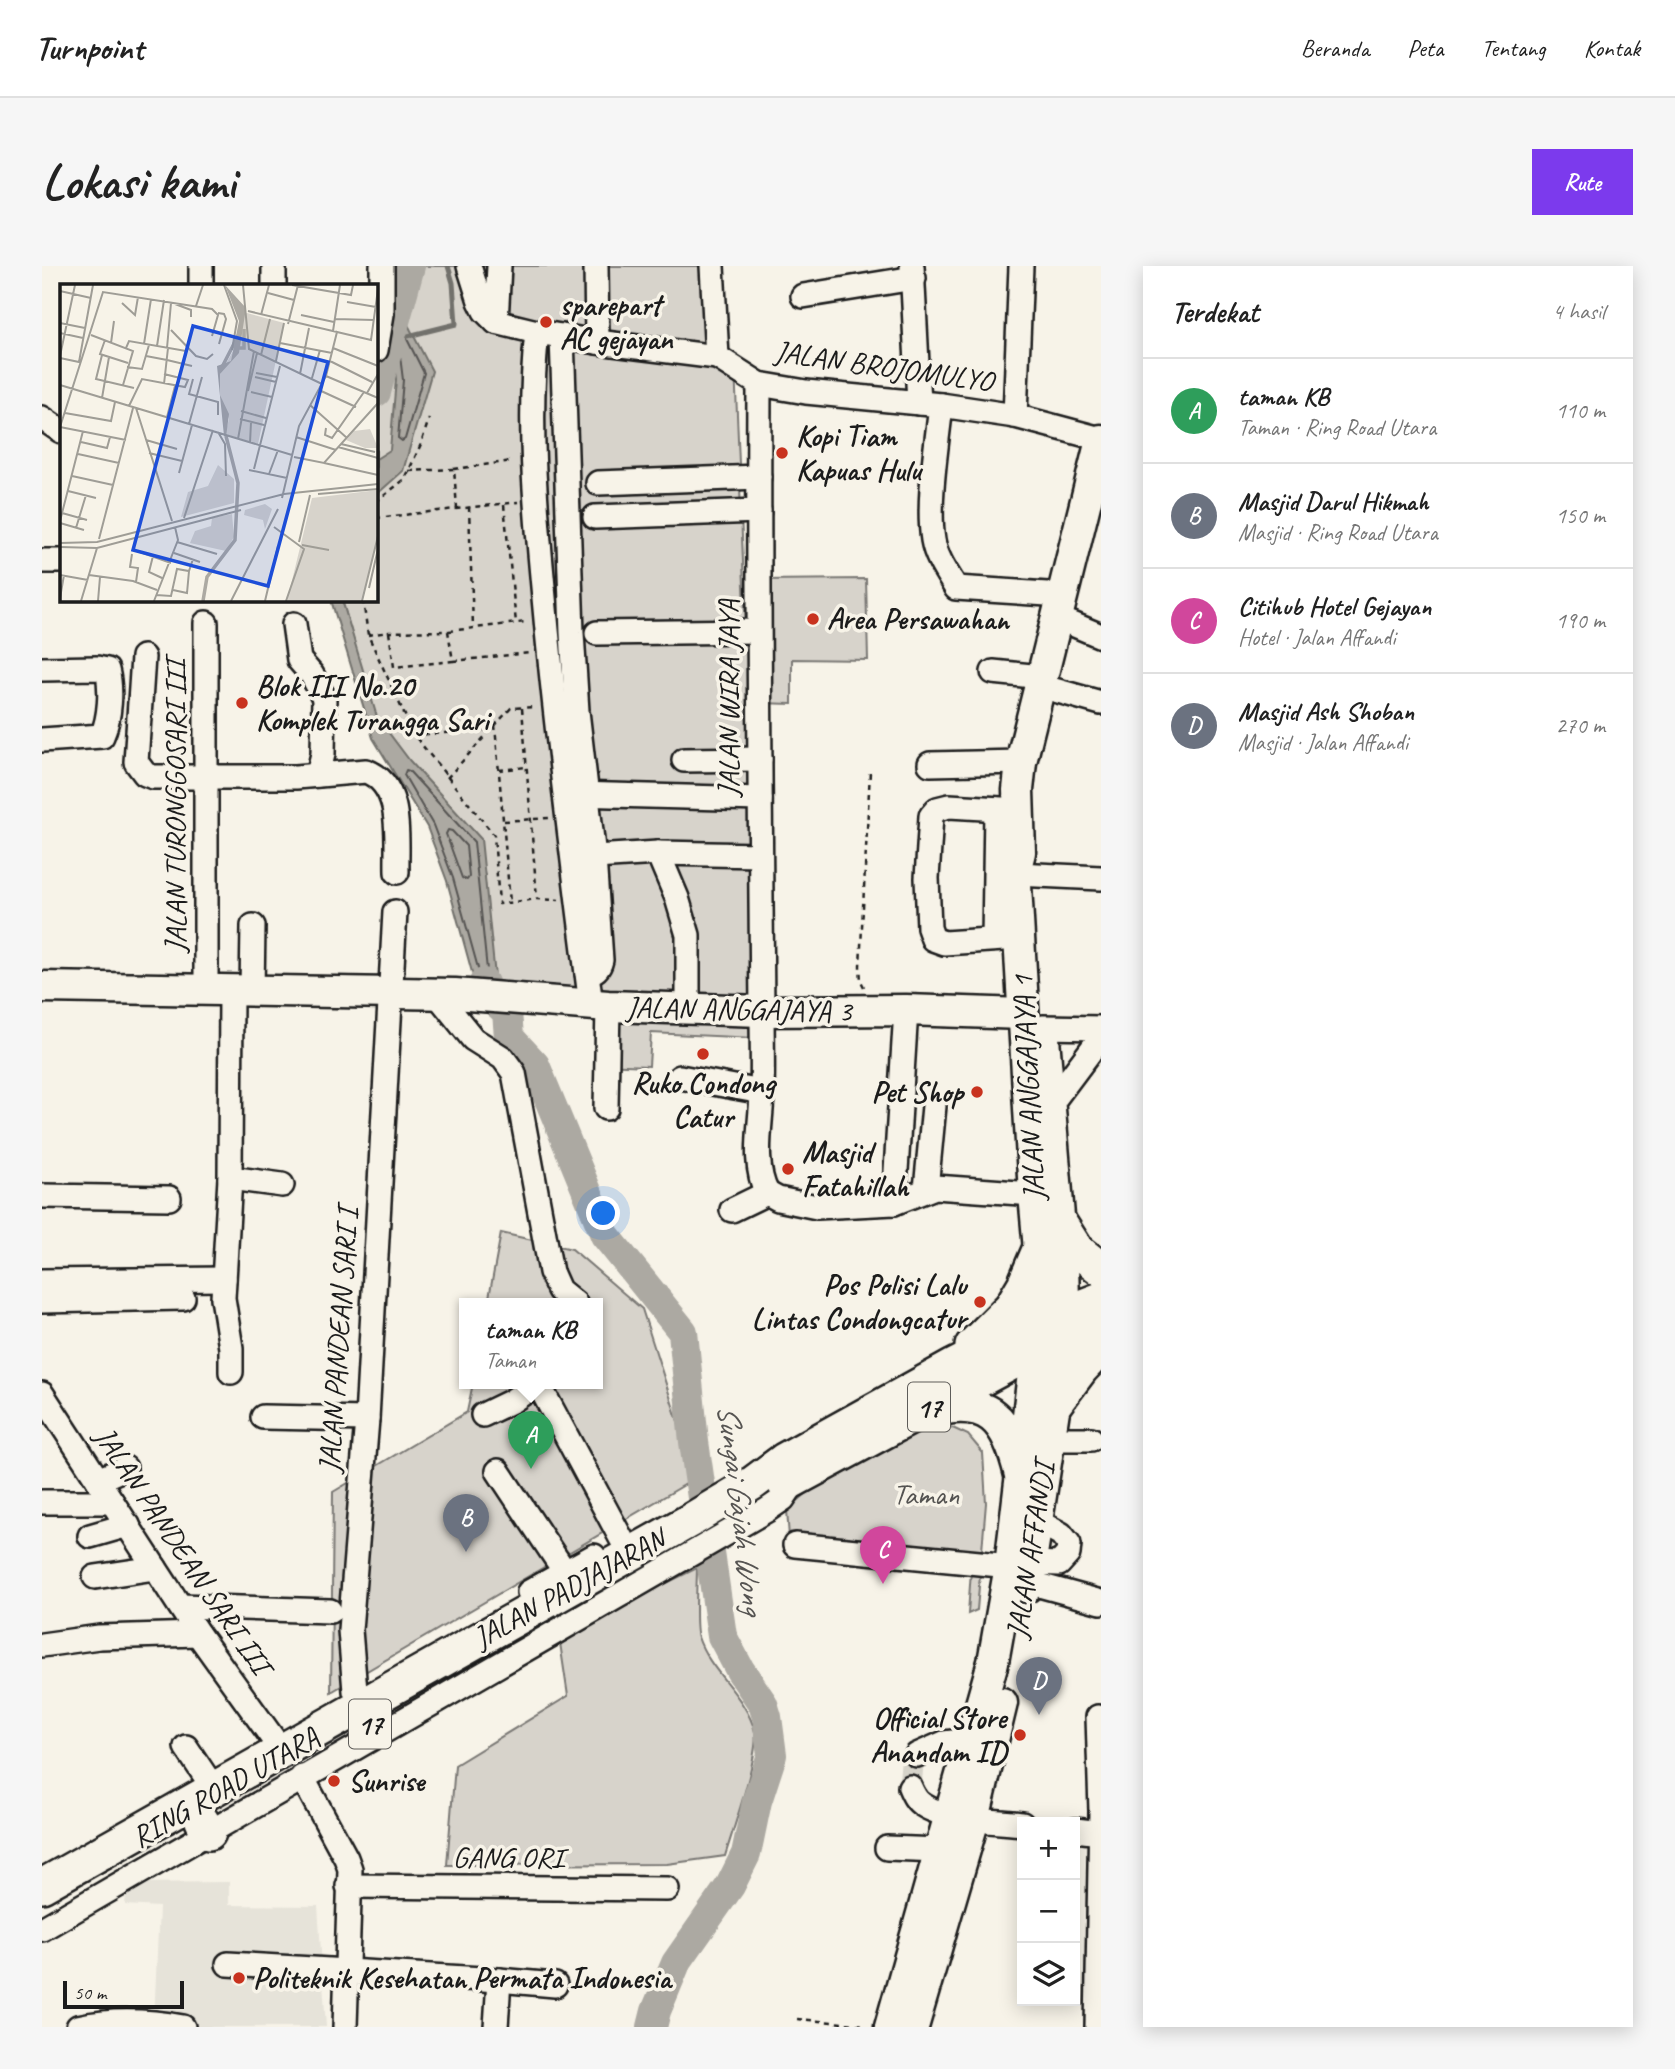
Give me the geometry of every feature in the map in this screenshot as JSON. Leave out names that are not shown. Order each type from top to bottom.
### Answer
[{"type":"highway","points":[[1060,1223],[1077,1250],[1101,1269]]},
{"type":"highway","points":[[954,1366],[1010,1307],[1024,1285],[1039,1250]]},
{"type":"highway","name":"JALAN PADJAJARAN","points":[[804,1463],[913,1416],[1101,1300]]},
{"type":"highway","name":"JALAN PADJAJARAN","points":[[42,1886],[694,1527],[804,1463],[954,1366],[1051,1331],[1101,1324]]},
{"type":"highway","points":[[1054,1405],[1101,1348]]},
{"type":"highway","points":[[913,1416],[947,1407],[967,1407],[986,1412],[997,1419],[1010,1436],[1021,1473]]},
{"type":"highway","name":"JALAN PADJAJARAN","points":[[42,1910],[206,1827],[694,1527]]},
{"type":"main road","name":"JALAN ANGGAJAYA 1","points":[[1051,1331],[1041,1291],[1034,1194],[1033,1021],[1022,867],[1007,810],[1060,606],[1095,490],[1101,440]]},
{"type":"main road","name":"JALAN ANGGAJAYA 1","points":[[1022,867],[1007,939],[1033,1021],[1050,1105],[1060,1223],[1051,1331]]},
{"type":"main road","name":"JALAN ANGGAJAYA 3","points":[[42,987],[446,993],[557,1004],[762,1011],[906,1010],[1033,1021]]},
{"type":"main road","name":"JALAN AFFANDI","points":[[913,2027],[961,1817],[1037,1521],[1054,1405],[1051,1331]]},
{"type":"main road","name":"JALAN AFFANDI","points":[[1023,1571],[1021,1473],[1051,1331]]},
{"type":"main road","name":"JALAN AFFANDI","points":[[890,2027],[940,1850],[961,1817],[971,1740],[1002,1664]]},
{"type":"street","points":[[201,266],[201,284]]},
{"type":"street","points":[[274,266],[274,284]]},
{"type":"street","points":[[378,338],[382,314],[382,266]]},
{"type":"street","points":[[469,266],[485,311],[496,322]]},
{"type":"street","points":[[496,322],[499,266]]},
{"type":"street","points":[[596,266],[597,342]]},
{"type":"street","points":[[712,266],[717,357]]},
{"type":"street","points":[[1014,416],[1021,266]]},
{"type":"street","points":[[803,296],[913,272],[930,404],[933,541],[940,561],[957,588],[1060,606],[1101,636]]},
{"type":"street","name":"JALAN BROJOMULYO","points":[[496,322],[597,342],[717,357],[759,384],[1014,416],[1101,440]]},
{"type":"street","points":[[537,332],[533,391],[533,459],[547,634],[562,711],[587,795],[583,857],[576,901],[587,973],[599,1006],[606,1108]]},
{"type":"street","points":[[562,336],[572,633],[562,711],[563,794],[566,817],[583,857],[601,960],[599,967],[587,973]]},
{"type":"street","name":"JALAN WIRA JAYA","points":[[759,384],[758,631],[762,1011],[759,1156],[761,1182],[767,1194]]},
{"type":"street","points":[[42,418],[60,429]]},
{"type":"street","points":[[598,483],[759,477]]},
{"type":"street","points":[[535,499],[567,495]]},
{"type":"street","points":[[595,517],[759,511]]},
{"type":"street","points":[[42,561],[60,561]]},
{"type":"street","name":"JALAN TURONGGOSARI III","points":[[206,623],[207,777],[229,990]]},
{"type":"street","points":[[294,625],[299,660],[312,675],[324,698],[323,754],[318,775]]},
{"type":"street","points":[[597,634],[758,631]]},
{"type":"street","points":[[547,634],[572,633]]},
{"type":"street","points":[[143,657],[136,762],[145,774],[296,777],[366,771],[376,775],[395,806],[397,872]]},
{"type":"street","points":[[42,669],[97,668],[107,670],[110,682],[102,736],[42,740]]},
{"type":"street","points":[[993,672],[1041,681],[1101,703]]},
{"type":"street","points":[[105,728],[138,732]]},
{"type":"street","points":[[684,760],[760,759]]},
{"type":"street","points":[[930,764],[1021,762]]},
{"type":"street","points":[[563,794],[760,799]]},
{"type":"street","points":[[949,807],[1007,810],[1007,939],[944,943],[933,939],[929,928],[927,878],[931,816],[934,812],[949,807]]},
{"type":"street","points":[[583,857],[658,853],[760,855]]},
{"type":"street","points":[[658,853],[677,898],[688,935],[688,1009]]},
{"type":"street","points":[[1022,867],[1101,878]]},
{"type":"street","name":"JALAN PANDEAN SARI I","points":[[355,1691],[350,1630],[366,1419],[395,912]]},
{"type":"street","points":[[230,1372],[231,1348],[223,1298],[230,1178],[229,990],[253,926]]},
{"type":"street","points":[[446,993],[473,1039],[503,1058],[514,1073],[551,1272],[559,1290],[569,1298]]},
{"type":"street","points":[[894,1203],[906,1010]]},
{"type":"street","points":[[1033,1021],[1101,1028]]},
{"type":"street","points":[[1050,1105],[1101,1037]]},
{"type":"street","points":[[681,1077],[762,1093]]},
{"type":"street","points":[[926,1188],[934,1106]]},
{"type":"street","points":[[230,1178],[282,1185]]},
{"type":"street","points":[[732,1210],[767,1194],[817,1207],[894,1203],[926,1188],[935,1187],[1034,1194]]},
{"type":"street","points":[[42,1196],[169,1198]]},
{"type":"street","points":[[42,1281],[224,1279]]},
{"type":"street","points":[[42,1301],[183,1298]]},
{"type":"street","points":[[483,1415],[529,1389]]},
{"type":"street","points":[[541,1389],[622,1540]]},
{"type":"street","name":"JALAN PANDEAN SARI III","points":[[42,1394],[198,1634],[274,1740]]},
{"type":"street","points":[[263,1417],[366,1419]]},
{"type":"street","points":[[1049,1439],[1091,1439]]},
{"type":"street","points":[[98,1480],[125,1468]]},
{"type":"street","points":[[498,1471],[565,1572]]},
{"type":"street","points":[[42,1502],[112,1502]]},
{"type":"street","points":[[90,1536],[128,1525]]},
{"type":"street","name":"RING ROAD UTARA","points":[[42,1867],[274,1740],[355,1691],[622,1540],[694,1527]]},
{"type":"street","name":"RING ROAD UTARA","points":[[42,1928],[206,1827],[302,1777],[694,1527]]},
{"type":"street","points":[[795,1545],[1023,1571],[1101,1602]]},
{"type":"street","points":[[95,1577],[155,1568]]},
{"type":"street","points":[[180,1606],[330,1611]]},
{"type":"street","points":[[42,1645],[99,1637],[198,1634]]},
{"type":"street","points":[[1097,2027],[1101,1832],[1098,1717]]},
{"type":"street","points":[[917,1755],[944,1743],[971,1740]]},
{"type":"street","points":[[187,1747],[206,1777]]},
{"type":"street","points":[[302,1777],[350,1869],[345,2027]]},
{"type":"street","points":[[911,1787],[914,1796],[923,1806],[961,1817],[1017,1823]]},
{"type":"street","points":[[1080,1830],[1101,1832]]},
{"type":"street","points":[[887,1848],[940,1850]]},
{"type":"street","name":"GANG ORI","points":[[348,1886],[667,1889]]},
{"type":"street","points":[[228,1965],[346,1970],[555,1985]]},
{"type":"street","points":[[496,2027],[499,1980]]},
{"type":"street","points":[[78,2027],[152,2022],[183,2027]]},
{"type":"path","points":[[378,500],[405,480],[429,419]]},
{"type":"path","points":[[409,471],[454,469],[533,459]]},
{"type":"path","points":[[454,469],[457,508]]},
{"type":"path","points":[[378,518],[535,499]]},
{"type":"path","points":[[504,504],[516,623]]},
{"type":"path","points":[[468,507],[473,627]]},
{"type":"path","points":[[363,602],[368,635],[414,735],[494,835],[499,904],[537,898],[576,901]]},
{"type":"path","points":[[368,635],[448,631],[516,623],[547,634]]},
{"type":"path","points":[[448,631],[453,661]]},
{"type":"path","points":[[389,632],[394,667],[453,661],[547,634]]},
{"type":"path","points":[[447,778],[511,708],[562,711]]},
{"type":"path","points":[[522,708],[537,898]]},
{"type":"path","points":[[495,725],[510,903]]},
{"type":"path","points":[[414,735],[491,730]]},
{"type":"path","points":[[499,770],[527,767]]},
{"type":"path","points":[[866,990],[861,981],[860,966],[870,771]]},
{"type":"path","points":[[503,821],[566,817]]},
{"type":"path","points":[[797,2019],[890,2027]]},
{"type":"shaded area","name":"Politeknik Kesehatan Permata Indonesia","points":[[229,1882],[229,1905],[318,1906],[326,2027],[193,2027],[154,2021],[159,1907],[125,1905],[127,1883]]},
{"type":"green space","points":[[410,266],[711,266],[716,356],[735,366],[751,757],[753,1005],[587,1002],[488,995],[485,875],[376,719],[343,602],[378,602],[378,385]]},
{"type":"green space","name":"Area Persawahan","points":[[866,579],[868,660],[792,659],[792,704],[760,703],[758,580]]},
{"type":"green space","points":[[603,1011],[757,1015],[756,1038],[651,1033],[649,1066],[602,1064]]},
{"type":"green space","points":[[501,1233],[572,1249],[642,1309],[689,1456],[691,1481],[331,1692],[333,1492],[467,1412],[472,1389],[603,1389],[603,1298],[489,1298]]},
{"type":"green space","name":"Taman","points":[[946,1425],[968,1435],[983,1453],[986,1503],[977,1610],[968,1614],[971,1570],[790,1551],[787,1510],[820,1482],[922,1430]]},
{"type":"green space","points":[[697,1568],[698,1637],[711,1662],[744,1707],[755,1732],[750,1774],[725,1856],[667,1864],[447,1865],[455,1765],[568,1696],[559,1636]]},
{"type":"water","points":[[388,266],[405,266],[402,313],[432,371],[403,471],[378,493],[378,458],[390,450],[396,379],[386,303]]},
{"type":"water","points":[[332,602],[343,602],[377,717],[410,761],[481,839],[499,1016],[482,1009],[447,881],[427,827],[373,738]]},
{"type":"waterway","points":[[378,385],[410,266]]},
{"type":"waterway","points":[[408,336],[456,324],[453,283],[448,266]]},
{"type":"waterway","name":"Sungai Gajah Wong","points":[[484,983],[488,995],[507,1012],[509,1037],[535,1065],[605,1235],[683,1332],[694,1442],[722,1636],[740,1670],[763,1704],[767,1717],[772,1755],[757,1801],[746,1854],[730,1886],[676,1963],[652,2027]]},
{"type":"tunnel","points":[[910,1787],[912,1764],[917,1755]]},
{"type":"place","name":"sparepart AC gejayan","points":[[546,322]]},
{"type":"place","name":"Kopi Tiam Kapuas Hulu","points":[[782,453]]},
{"type":"place","name":"Area Persawahan","points":[[813,619]]},
{"type":"place","name":"Blok III No.20 Komplek Turangga Sari","points":[[242,703]]},
{"type":"place","name":"Ruko Condong Catur","points":[[703,1054]]},
{"type":"place","name":"Pet Shop","points":[[977,1092]]},
{"type":"place","name":"Masjid Fatahillah","points":[[788,1169]]},
{"type":"place","name":"Pos Polisi Lalu Lintas Condongcatur","points":[[980,1302]]},
{"type":"place","name":"taman KB","points":[[531,1469]]},
{"type":"place","name":"Masjid Darul Hikmah","points":[[466,1552]]},
{"type":"place","name":"Citihub Hotel Gejayan","points":[[883,1584]]},
{"type":"place","name":"Masjid Ash Shoban","points":[[1039,1715]]},
{"type":"place","name":"Official Store Anandam ID","points":[[1020,1735]]},
{"type":"place","name":"Sunrise","points":[[334,1781]]},
{"type":"place","name":"Politeknik Kesehatan Permata Indonesia","points":[[239,1978]]}]
